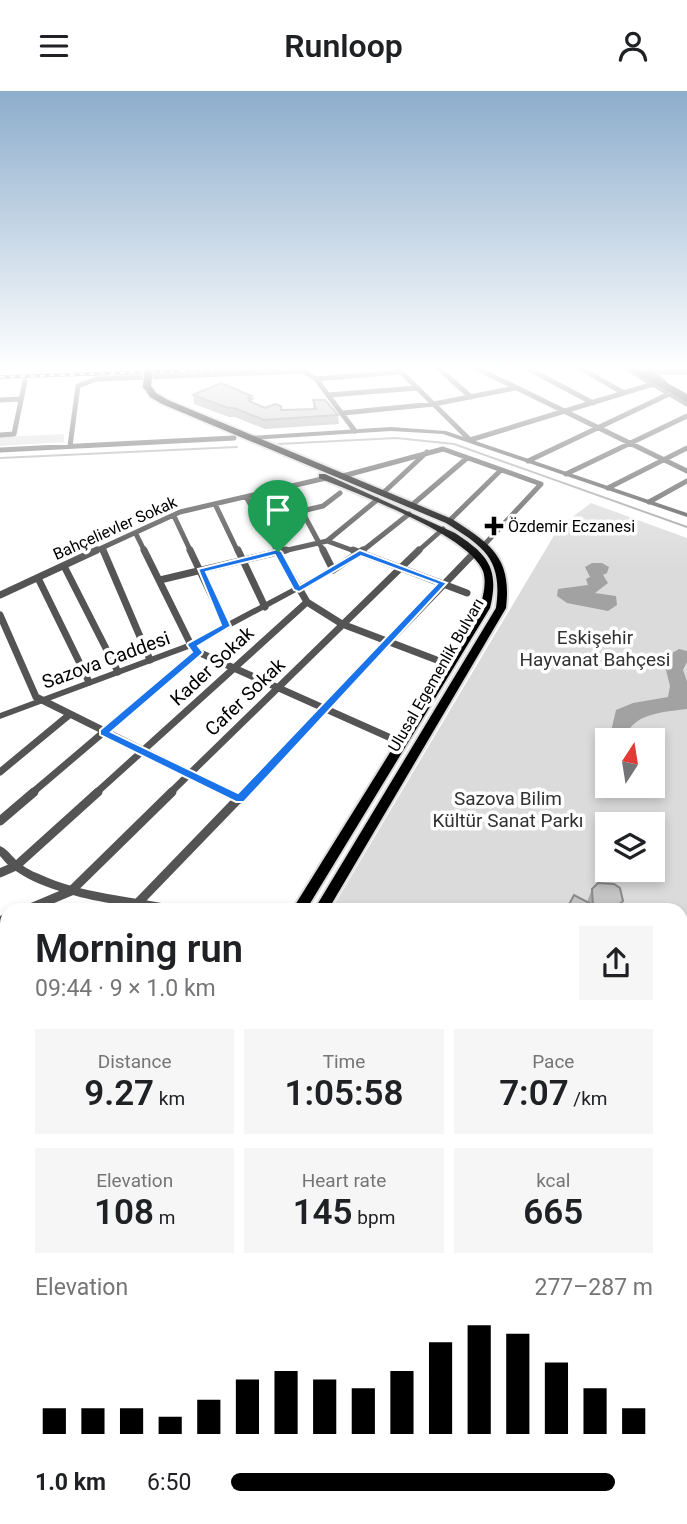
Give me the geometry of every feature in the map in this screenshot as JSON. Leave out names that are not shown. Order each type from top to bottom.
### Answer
[{"type":"main road","name":"Ulusal Egemenlik Bulvarı","points":[[225,435],[327,478],[380,496]]},
{"type":"main road","name":"Ulusal Egemenlik Bulvarı","points":[[243,435],[343,476],[380,496],[446,525],[501,567],[505,581],[501,608],[325,903]]},
{"type":"main road","points":[[327,478],[343,476]]},
{"type":"main road","name":"Ulusal Egemenlik Bulvarı","points":[[303,903],[490,598],[488,573],[479,548]]},
{"type":"street","points":[[71,446],[72,435]]},
{"type":"street","points":[[250,438],[297,435]]},
{"type":"street","points":[[451,435],[470,439],[687,515]]},
{"type":"street","points":[[466,435],[470,439]]},
{"type":"street","points":[[470,439],[485,435]]},
{"type":"street","points":[[528,461],[581,435]]},
{"type":"street","points":[[613,435],[687,471]]},
{"type":"street","points":[[566,474],[646,435]]},
{"type":"street","points":[[0,450],[234,439]]},
{"type":"street","points":[[608,488],[687,448]]},
{"type":"street","points":[[139,903],[443,583],[541,484],[443,449],[343,476]]},
{"type":"street","points":[[160,580],[327,541],[428,451]]},
{"type":"street","points":[[289,487],[333,570],[360,553],[467,458]]},
{"type":"street","name":"Cafer Sokak","points":[[71,891],[501,470]]},
{"type":"street","name":"Bahçelievler Sokak","points":[[0,595],[174,516],[327,478]]},
{"type":"street","points":[[649,502],[687,481]]},
{"type":"street","points":[[302,511],[323,506],[340,493]]},
{"type":"street","points":[[246,497],[307,602],[342,624],[450,665]]},
{"type":"street","points":[[215,504],[265,607]]},
{"type":"street","points":[[174,516],[226,626]]},
{"type":"street","points":[[136,534],[195,649],[230,668],[402,743]]},
{"type":"street","points":[[327,541],[467,593]]},
{"type":"street","points":[[103,549],[150,660]]},
{"type":"street","points":[[64,566],[118,672]]},
{"type":"street","name":"Sazova Caddesi","points":[[0,716],[150,660],[195,649],[226,626],[333,570]]},
{"type":"street","points":[[38,578],[89,682]]},
{"type":"street","name":"Kader Sokak","points":[[0,873],[16,866],[230,668],[307,602]]},
{"type":"street","points":[[0,615],[36,697],[240,799]]},
{"type":"street","points":[[0,821],[195,649]]},
{"type":"street","points":[[0,772],[69,715]]},
{"type":"street","points":[[0,850],[16,866],[71,891],[119,903]]},
{"type":"street","points":[[43,903],[71,891]]},
{"type":"green space","points":[[64,435],[64,442],[0,446],[0,437]]},
{"type":"green space","name":"Sazova Bilim Kültür Sanat Parkı","points":[[591,503],[687,538],[687,903],[335,903],[559,527]]},
{"type":"shaded area","points":[[592,563],[602,563],[609,567],[603,575],[608,583],[595,593],[616,596],[617,605],[608,611],[567,603],[557,596],[558,589],[588,585],[586,579],[590,577],[585,567]]},
{"type":"shaded area","points":[[679,649],[687,651],[687,662],[683,670],[687,681],[687,709],[649,715],[631,728],[612,728],[616,710],[633,703],[668,697],[670,686],[664,662]]},
{"type":"building","points":[[598,883],[614,884],[620,888],[623,901],[593,903],[592,889]]},
{"type":"building","points":[[574,895],[589,903],[570,903]]},
{"type":"waterway","points":[[278,444],[396,438],[454,444],[687,527]]},
{"type":"waterway","points":[[0,458],[237,447]]},
{"type":"place","name":"Özdemir Eczanesi","points":[[494,526]]},
{"type":"route","points":[[278,552],[299,590],[360,553],[443,583],[240,799],[104,732],[198,652],[191,645],[226,626],[201,571],[278,552]]},
{"type":"park label","name":"Eskişehir Hayvanat Bahçesi","points":[[595,648]]}]
